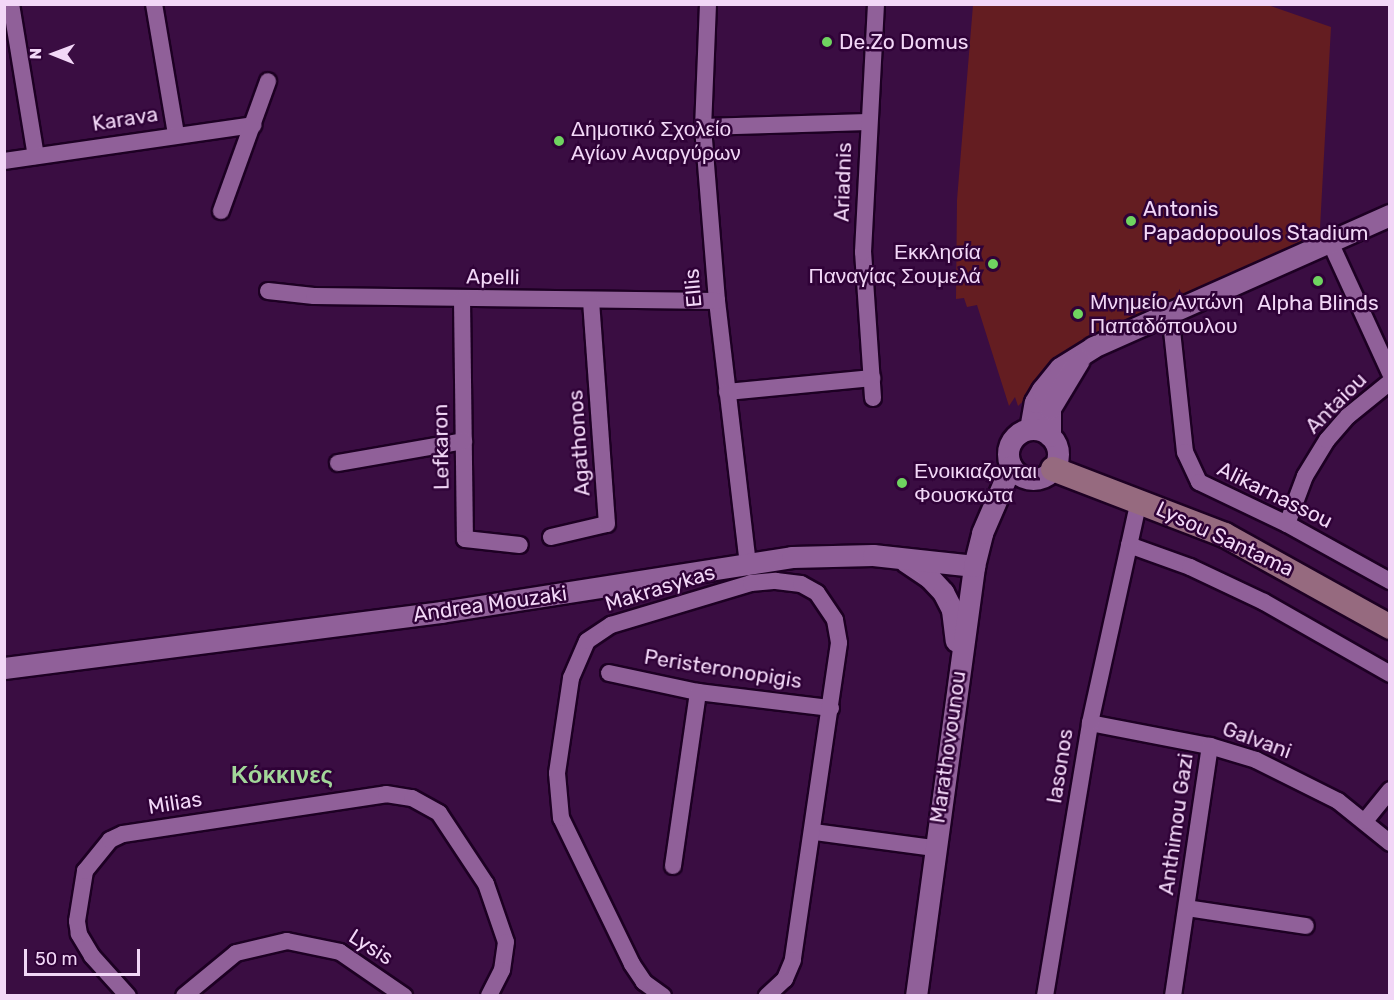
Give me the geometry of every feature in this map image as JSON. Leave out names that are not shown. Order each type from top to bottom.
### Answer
[{"type":"main road","name":"Lysou Santama","points":[[1047,447],[1139,500],[1225,535],[1389,627]]},
{"type":"main road","name":"Lysou Santama","points":[[1047,447],[1147,485],[1231,521],[1389,610]]},
{"type":"street","points":[[11,4],[36,156]]},
{"type":"street","points":[[154,4],[176,134]]},
{"type":"street","name":"Ellis","points":[[708,4],[703,127],[717,301],[748,566]]},
{"type":"street","name":"Ariadnis","points":[[873,398],[863,252],[868,122],[876,4]]},
{"type":"street","points":[[221,212],[268,81]]},
{"type":"street","points":[[703,127],[868,122]]},
{"type":"street","name":"Karava","points":[[4,161],[176,134],[253,125]]},
{"type":"street","points":[[996,502],[1031,479],[1039,478],[1047,447],[1035,402],[1060,368],[1107,339],[1389,215]]},
{"type":"street","points":[[1330,242],[1389,373]]},
{"type":"street","name":"Apelli","points":[[268,291],[314,296],[717,301]]},
{"type":"street","name":"Lefkaron","points":[[462,299],[465,539],[520,545]]},
{"type":"street","name":"Agathonos","points":[[551,537],[607,524],[591,301]]},
{"type":"street","name":"Alikarnassou","points":[[1170,312],[1189,468],[1199,482],[1213,491],[1287,524],[1389,581]]},
{"type":"street","points":[[727,392],[872,378]]},
{"type":"street","name":"Antaiou","points":[[1287,524],[1305,476],[1323,446],[1348,416],[1389,382]]},
{"type":"street","points":[[338,463],[464,441]]},
{"type":"street","name":"Marathovounou","points":[[916,996],[957,676],[974,566],[1011,466],[1011,443],[1047,447]]},
{"type":"street","points":[[1011,466],[1031,479]]},
{"type":"street","name":"Iasonos","points":[[1045,996],[1090,723],[1139,500]]},
{"type":"street","points":[[1130,545],[1190,567],[1254,597],[1389,674]]},
{"type":"street","name":"Andrea Mouzaki","points":[[4,668],[441,612],[748,566],[792,557],[899,558],[974,566]]},
{"type":"street","points":[[899,558],[929,577],[949,601],[954,622],[957,676]]},
{"type":"street","name":"Makrasykas","points":[[663,996],[644,981],[632,964],[568,836],[559,807],[557,773],[568,690],[582,648],[602,629],[622,620],[752,583],[801,584],[821,598],[837,627],[831,708],[793,960],[785,979],[767,996]]},
{"type":"street","name":"Peristeronopigis","points":[[609,673],[698,692],[831,708]]},
{"type":"street","points":[[673,866],[698,692]]},
{"type":"street","name":"Galvani","points":[[1090,723],[1210,746],[1287,774],[1330,796],[1365,821],[1389,843]]},
{"type":"street","name":"Anthimou Gazi","points":[[1173,996],[1210,746]]},
{"type":"street","points":[[1365,821],[1389,790]]},
{"type":"street","name":"Milias","points":[[128,996],[92,956],[79,934],[76,921],[85,871],[110,840],[123,834],[386,794],[412,798],[439,813],[486,884],[506,942],[502,970],[489,996]]},
{"type":"street","points":[[814,832],[934,848]]},
{"type":"street","name":"Anthimou Gazi","points":[[1187,908],[1306,926]]},
{"type":"street","name":"Lysis","points":[[184,996],[237,953],[286,941],[340,952],[404,996]]},
{"type":"shaded area","name":"Antonis Papadopoulos Stadium","points":[[973,5],[1268,5],[1331,27],[1320,228],[1305,235],[1304,241],[1086,342],[1018,406],[1015,397],[1009,406],[977,305],[967,307],[964,298],[956,299],[957,200]]},
{"type":"place","name":"De.Zo Domus","points":[[827,42]]},
{"type":"place","name":"Δημοτικό Σχολείο Αγίων Αναργύρων","points":[[559,141]]},
{"type":"place","name":"Antonis Papadopoulos Stadium","points":[[1131,221]]},
{"type":"place","name":"Εκκλησία Παναγίας Σουμελά","points":[[993,264]]},
{"type":"place","name":"Alpha Blinds","points":[[1318,281]]},
{"type":"place","name":"Μνημείο Αντώνη Παπαδόπουλου","points":[[1078,314]]},
{"type":"place","name":"Ενοικιαζονται Φουσκωτα","points":[[902,483]]},
{"type":"district","name":"Κόκκινες","points":[[282,776]]}]
